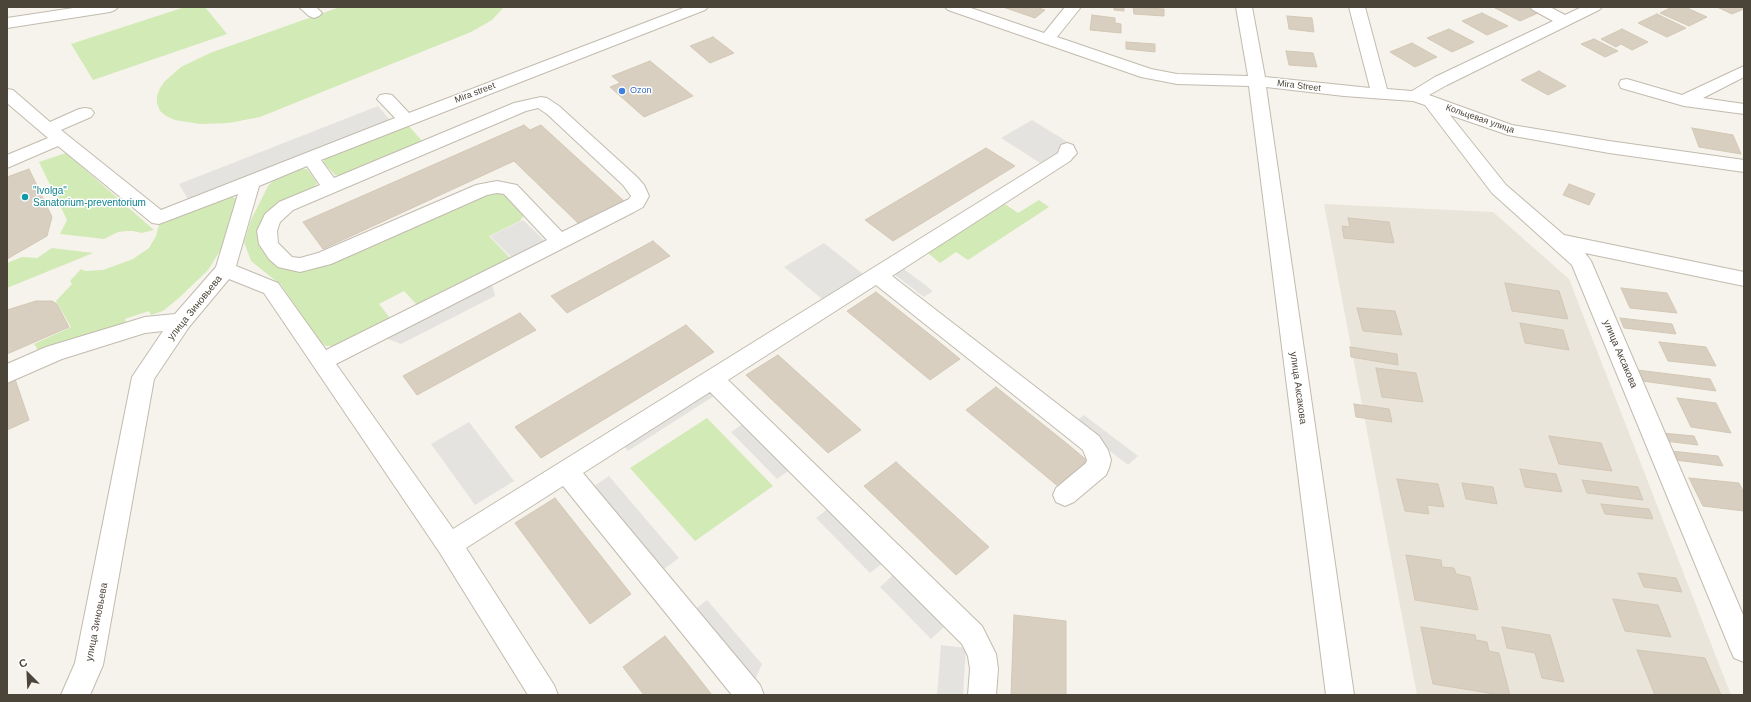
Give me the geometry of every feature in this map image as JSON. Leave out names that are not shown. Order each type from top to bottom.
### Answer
[{"type":"street","points":[[7,23],[110,7]]},
{"type":"street","name":"Mira street","points":[[251,182],[406,120],[700,7]]},
{"type":"street","name":"Mira Street","points":[[953,7],[1117,64],[1163,76],[1177,78],[1257,81],[1423,99]]},
{"type":"street","points":[[1047,40],[1073,7]]},
{"type":"street","points":[[1244,7],[1257,81]]},
{"type":"street","points":[[1357,7],[1380,94]]},
{"type":"street","points":[[1538,7],[1565,21]]},
{"type":"street","points":[[1423,99],[1441,81],[1594,7]]},
{"type":"street","points":[[1684,101],[1744,71]]},
{"type":"street","name":"улица Аксакова","points":[[1257,81],[1340,695]]},
{"type":"street","points":[[1627,84],[1684,101],[1744,109]]},
{"type":"street","points":[[7,94],[54,134],[159,218],[251,182]]},
{"type":"street","points":[[386,98],[406,120]]},
{"type":"street","name":"улица Аксакова","points":[[1423,99],[1499,189],[1581,260],[1744,648]]},
{"type":"street","name":"Кольцевая улица","points":[[1423,99],[1508,130],[1609,147],[1744,166]]},
{"type":"street","points":[[323,361],[560,242],[636,203],[640,196],[637,189],[630,181],[553,110],[541,102],[520,107],[286,206],[272,219],[267,231],[269,244],[276,254],[285,262],[300,265],[324,259],[483,190],[497,187],[510,189],[560,242]]},
{"type":"street","points":[[7,162],[54,134],[84,113]]},
{"type":"street","points":[[449,545],[1064,157],[1068,153],[1067,149]]},
{"type":"street","points":[[310,158],[331,187]]},
{"type":"street","name":"улица Зиновьева","points":[[75,695],[89,665],[143,377],[181,321],[225,270],[251,182]]},
{"type":"street","points":[[1558,241],[1744,279]]},
{"type":"street","points":[[225,270],[271,288],[449,545],[544,695]]},
{"type":"street","points":[[877,275],[1091,443],[1096,450],[1099,460],[1097,468],[1065,495]]},
{"type":"street","points":[[7,374],[54,354],[145,325],[181,321]]},
{"type":"street","points":[[712,379],[972,635],[982,654],[984,669],[982,695]]},
{"type":"street","points":[[566,471],[750,695]]},
{"type":"shaded area","points":[[378,106],[390,120],[189,201],[179,184]]},
{"type":"shaded area","points":[[1032,120],[1071,144],[1040,163],[1001,138]]},
{"type":"shaded area","points":[[1324,204],[1493,212],[1569,279],[1731,695],[1417,695]]},
{"type":"shaded area","points":[[523,220],[545,241],[512,258],[490,236]]},
{"type":"shaded area","points":[[824,243],[863,274],[822,299],[784,267]]},
{"type":"shaded area","points":[[900,266],[933,291],[924,297],[891,272]]},
{"type":"shaded area","points":[[492,284],[495,296],[401,344],[385,338]]},
{"type":"shaded area","points":[[704,387],[714,396],[628,451],[619,441]]},
{"type":"shaded area","points":[[1084,415],[1138,456],[1128,465],[1074,423]]},
{"type":"shaded area","points":[[469,422],[514,481],[475,505],[431,444]]},
{"type":"shaded area","points":[[744,423],[791,469],[777,479],[731,432]]},
{"type":"shaded area","points":[[609,476],[679,558],[664,569],[594,486]]},
{"type":"shaded area","points":[[829,508],[884,562],[870,573],[816,518]]},
{"type":"shaded area","points":[[893,575],[945,626],[931,639],[880,587]]},
{"type":"shaded area","points":[[707,600],[762,664],[754,682],[694,610]]},
{"type":"shaded area","points":[[941,645],[966,648],[963,695],[937,695]]},
{"type":"green space","points":[[185,7],[205,7],[227,34],[93,80],[71,44]]},
{"type":"green space","points":[[340,7],[504,7],[492,20],[471,32],[260,117],[229,123],[200,124],[175,120],[166,116],[160,111],[157,103],[157,96],[160,88],[165,81],[181,67],[210,53]]},
{"type":"green space","points":[[407,124],[423,142],[341,176],[335,175],[323,162],[326,158]]},
{"type":"green space","points":[[66,153],[154,230],[142,233],[133,231],[118,232],[104,239],[60,234],[67,220],[39,162]]},
{"type":"green space","points":[[298,168],[307,169],[317,184],[311,189],[288,198],[262,247],[266,255],[278,267],[294,271],[307,270],[488,194],[499,193],[507,195],[524,215],[520,221],[489,236],[511,259],[418,306],[404,291],[379,304],[390,318],[334,346],[326,346],[321,343],[281,285],[251,261],[244,242],[251,220],[268,186],[276,178]]},
{"type":"green space","points":[[228,196],[236,198],[238,201],[225,243],[208,270],[180,297],[163,311],[151,315],[149,311],[125,319],[126,324],[40,353],[34,344],[71,327],[56,301],[72,284],[70,281],[81,269],[85,271],[103,270],[133,259],[149,248],[156,236],[159,225]]},
{"type":"green space","points":[[1039,200],[1049,207],[968,260],[956,252],[940,263],[928,253],[1005,204],[1018,213]]},
{"type":"green space","points":[[52,248],[93,253],[7,288],[7,263],[22,257],[37,258]]},
{"type":"green space","points":[[707,418],[773,486],[695,541],[630,468]]},
{"type":"building","points":[[1003,7],[1036,7],[1045,10],[1035,18]]},
{"type":"building","points":[[1114,7],[1124,7],[1124,11],[1114,10]]},
{"type":"building","points":[[1133,7],[1164,9],[1164,16],[1134,14]]},
{"type":"building","points":[[1530,7],[1540,12],[1520,21],[1495,8]]},
{"type":"building","points":[[1672,7],[1685,7],[1707,17],[1689,26],[1660,13]]},
{"type":"building","points":[[1717,7],[1744,7],[1744,9],[1732,14]]},
{"type":"building","points":[[1482,13],[1508,26],[1487,35],[1462,21]]},
{"type":"building","points":[[1657,14],[1686,28],[1667,37],[1638,23]]},
{"type":"building","points":[[1092,15],[1115,18],[1115,23],[1121,24],[1121,33],[1090,30]]},
{"type":"building","points":[[1287,16],[1312,18],[1314,32],[1289,29]]},
{"type":"building","points":[[1449,29],[1474,42],[1452,52],[1427,38]]},
{"type":"building","points":[[1622,29],[1648,42],[1632,50],[1621,44],[1616,47],[1601,39]]},
{"type":"building","points":[[713,37],[734,53],[710,63],[690,46]]},
{"type":"building","points":[[1594,39],[1618,51],[1605,57],[1581,44]]},
{"type":"building","points":[[1126,42],[1155,44],[1155,52],[1126,49]]},
{"type":"building","points":[[1412,43],[1437,57],[1415,67],[1390,52]]},
{"type":"building","points":[[1286,51],[1313,53],[1317,67],[1289,65]]},
{"type":"building","points":[[650,61],[693,96],[644,117],[610,87],[620,83],[612,76]]},
{"type":"building","points":[[1539,71],[1566,86],[1548,95],[1521,80]]},
{"type":"building","points":[[524,125],[530,130],[541,125],[624,201],[579,224],[514,161],[323,249],[303,222]]},
{"type":"building","points":[[1692,128],[1733,135],[1741,154],[1699,147]]},
{"type":"building","points":[[986,148],[1015,166],[893,241],[865,220]]},
{"type":"building","name":"\"Ivolga\" Sanatorium-preventorium","points":[[29,169],[52,217],[47,236],[7,259],[7,177]]},
{"type":"building","points":[[1569,184],[1595,194],[1589,205],[1563,195]]},
{"type":"building","points":[[1348,218],[1389,222],[1394,243],[1344,238],[1342,226],[1350,227]]},
{"type":"building","points":[[653,241],[670,256],[567,313],[551,296]]},
{"type":"building","points":[[1505,283],[1559,291],[1568,319],[1512,311]]},
{"type":"building","points":[[1621,288],[1667,293],[1677,313],[1630,308]]},
{"type":"building","points":[[876,292],[960,359],[930,380],[847,311]]},
{"type":"building","points":[[36,301],[52,301],[57,304],[69,327],[7,354],[7,310]]},
{"type":"building","points":[[1357,308],[1395,311],[1402,335],[1363,331]]},
{"type":"building","points":[[520,313],[536,330],[417,395],[403,376]]},
{"type":"building","points":[[1620,318],[1672,324],[1676,334],[1624,328]]},
{"type":"building","points":[[1520,323],[1563,330],[1569,350],[1525,343]]},
{"type":"building","points":[[686,325],[714,352],[541,458],[515,427]]},
{"type":"building","points":[[1659,342],[1706,347],[1716,366],[1668,361]]},
{"type":"building","points":[[1350,347],[1397,354],[1398,365],[1351,357]]},
{"type":"building","points":[[778,355],[861,430],[828,453],[746,375]]},
{"type":"building","points":[[1376,368],[1416,373],[1423,402],[1382,397]]},
{"type":"building","points":[[1637,370],[1710,379],[1716,391],[1642,381]]},
{"type":"building","points":[[15,379],[29,420],[7,430],[7,382]]},
{"type":"building","points":[[996,387],[1089,462],[1059,487],[966,410]]},
{"type":"building","points":[[1677,398],[1716,403],[1731,433],[1691,427]]},
{"type":"building","points":[[1354,404],[1389,409],[1392,422],[1356,417]]},
{"type":"building","points":[[1662,433],[1694,436],[1698,445],[1665,441]]},
{"type":"building","points":[[1549,436],[1601,443],[1612,471],[1559,464]]},
{"type":"building","points":[[1671,451],[1718,456],[1723,466],[1675,460]]},
{"type":"building","points":[[896,462],[989,547],[956,575],[864,486]]},
{"type":"building","points":[[1520,469],[1556,474],[1562,492],[1525,487]]},
{"type":"building","points":[[1689,478],[1739,483],[1744,493],[1744,511],[1703,506]]},
{"type":"building","points":[[1397,479],[1438,484],[1444,507],[1427,505],[1429,514],[1405,511]]},
{"type":"building","points":[[1582,480],[1638,487],[1643,500],[1587,493]]},
{"type":"building","points":[[1462,483],[1493,487],[1497,504],[1466,499]]},
{"type":"building","points":[[555,498],[631,594],[590,624],[515,523]]},
{"type":"building","points":[[1601,504],[1649,509],[1653,519],[1605,514]]},
{"type":"building","points":[[1406,555],[1441,560],[1442,567],[1454,568],[1456,574],[1470,577],[1478,610],[1415,600]]},
{"type":"building","points":[[1638,573],[1676,578],[1682,592],[1644,587]]},
{"type":"building","points":[[1613,599],[1658,605],[1671,637],[1625,631]]},
{"type":"building","points":[[1014,615],[1066,621],[1066,695],[1011,695]]},
{"type":"building","points":[[1421,627],[1475,635],[1476,640],[1487,642],[1489,651],[1499,653],[1510,695],[1501,695],[1433,684]]},
{"type":"building","points":[[1502,627],[1550,635],[1564,682],[1542,678],[1535,653],[1507,648]]},
{"type":"building","points":[[665,636],[712,695],[644,695],[623,667]]},
{"type":"building","points":[[1637,650],[1705,658],[1721,695],[1655,695]]},
{"type":"place","name":"Ozon","points":[[622,91]]},
{"type":"place","name":"\"Ivolga\" Sanatorium-preventorium","points":[[25,197]]}]
